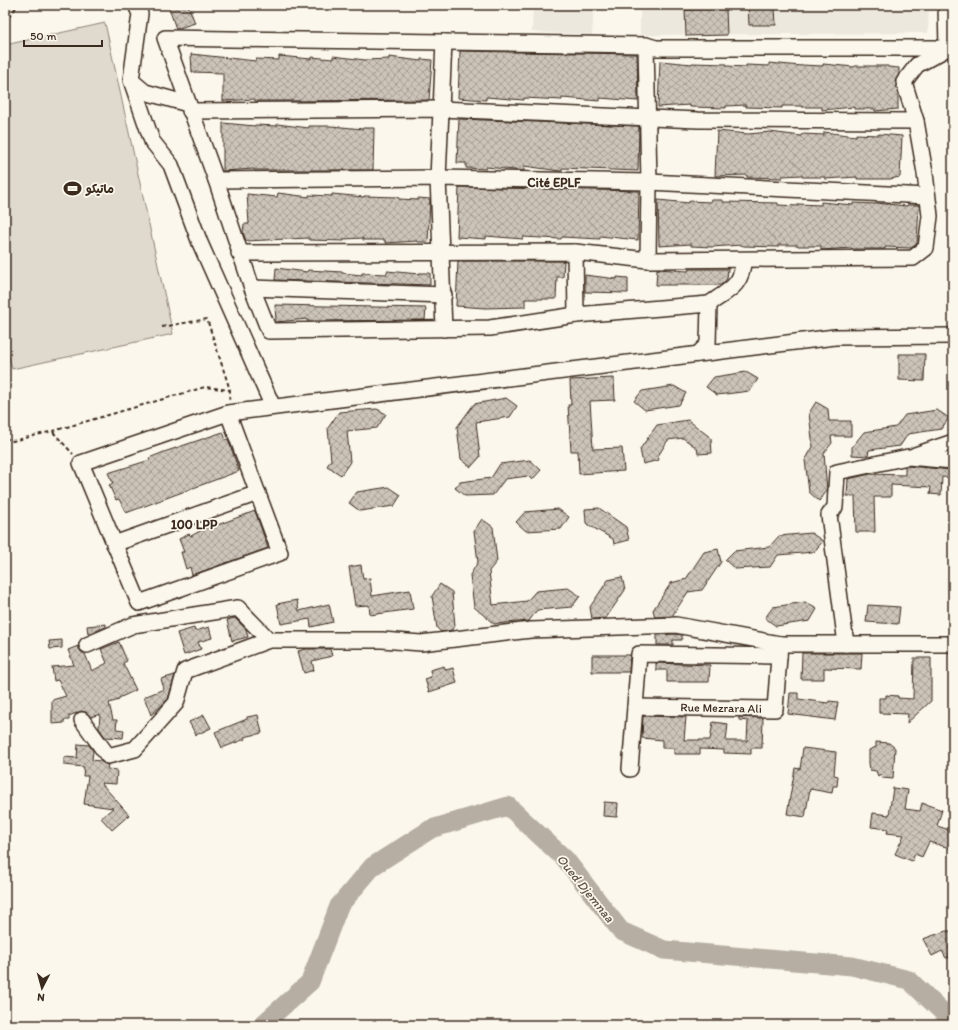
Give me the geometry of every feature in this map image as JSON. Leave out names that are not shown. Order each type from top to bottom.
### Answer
[{"type":"street","points":[[136,5],[140,14],[131,80],[152,141],[171,165],[200,243],[273,407]]},
{"type":"street","points":[[946,5],[947,48]]},
{"type":"street","points":[[743,260],[743,271],[736,285],[708,304],[576,315],[490,328],[269,331],[239,253],[216,180],[165,38],[646,45],[656,48],[947,48]]},
{"type":"street","points":[[444,42],[438,178],[444,295],[444,329]]},
{"type":"street","points":[[646,45],[649,182],[648,260]]},
{"type":"street","points":[[239,253],[575,252],[648,260],[914,258],[926,248],[930,216],[916,121],[904,82],[916,65],[947,48]]},
{"type":"street","points":[[131,80],[145,92],[189,107],[440,109],[698,120],[916,121]]},
{"type":"street","points":[[216,180],[438,178],[649,182],[927,196]]},
{"type":"street","points":[[575,252],[576,315]]},
{"type":"street","points":[[252,288],[444,295]]},
{"type":"street","points":[[698,354],[708,344],[708,304]]},
{"type":"street","points":[[133,625],[139,603],[81,464],[228,413],[835,337],[953,336]]},
{"type":"street","points":[[139,603],[280,553],[228,413]]},
{"type":"street","points":[[846,644],[829,515],[835,506],[837,472],[908,457],[953,442]]},
{"type":"street","points":[[908,457],[953,461]]},
{"type":"street","points":[[114,544],[258,493]]},
{"type":"street","points":[[87,645],[133,625],[238,608],[269,640]]},
{"type":"street","points":[[82,720],[108,756],[135,749],[176,703],[185,671],[269,640],[382,640],[421,643],[531,630],[676,624],[780,650]]},
{"type":"street","points":[[630,769],[639,654],[780,650],[846,644],[953,644]]},
{"type":"street","name":"Rue Mezrara Ali","points":[[635,707],[775,709],[780,650]]},
{"type":"path","points":[[5,22],[18,5]]},
{"type":"path","points":[[5,33],[8,44]]},
{"type":"path","points":[[162,327],[207,319],[230,390],[228,413]]},
{"type":"path","points":[[5,438],[13,441],[53,431],[205,387],[230,390]]},
{"type":"path","points":[[53,431],[81,464]]},
{"type":"shaded area","points":[[533,5],[594,5],[592,35],[532,32]]},
{"type":"shaded area","points":[[640,5],[929,5],[928,33],[640,35]]},
{"type":"shaded area","name":"ماتيكو","points":[[105,23],[173,334],[12,369],[5,342],[5,45]]},
{"type":"building","points":[[168,5],[188,5],[195,23],[176,29]]},
{"type":"building","points":[[748,5],[764,5],[764,8],[775,8],[776,25],[749,25]]},
{"type":"building","points":[[726,9],[727,35],[686,36],[685,10]]},
{"type":"building","points":[[460,51],[637,54],[638,101],[600,98],[600,101],[562,98],[562,100],[524,98],[524,100],[486,97],[486,100],[458,98]]},
{"type":"building","points":[[191,54],[256,61],[256,59],[279,60],[279,56],[311,59],[311,57],[333,59],[333,56],[365,60],[389,59],[389,57],[421,61],[421,59],[432,60],[429,100],[255,101],[255,99],[223,101],[223,73],[192,72]]},
{"type":"building","points":[[660,61],[692,64],[727,64],[727,66],[746,67],[746,65],[769,66],[769,63],[801,66],[823,66],[823,64],[854,67],[888,66],[899,68],[899,74],[895,81],[898,92],[898,109],[875,111],[875,109],[854,109],[854,107],[822,110],[822,107],[782,106],[782,108],[746,107],[746,105],[726,106],[726,108],[690,107],[690,105],[658,107]]},
{"type":"building","points":[[459,119],[639,126],[638,171],[562,168],[562,171],[560,171],[524,166],[524,171],[486,167],[486,169],[466,168],[466,163],[457,163]]},
{"type":"building","points":[[223,123],[255,126],[277,126],[277,124],[309,128],[309,126],[331,126],[363,129],[374,128],[373,170],[254,169],[223,171]]},
{"type":"building","points":[[717,131],[748,134],[770,132],[801,136],[802,134],[824,135],[824,132],[856,136],[856,134],[879,134],[902,136],[900,177],[890,179],[857,179],[857,177],[825,179],[825,177],[802,177],[802,175],[782,176],[782,178],[747,177],[747,175],[715,176]]},
{"type":"building","points":[[459,187],[639,191],[638,240],[600,236],[600,239],[523,237],[523,239],[486,236],[486,239],[457,237]]},
{"type":"building","points":[[278,193],[309,197],[309,195],[332,196],[332,194],[364,197],[398,197],[399,199],[418,200],[418,198],[430,199],[428,242],[417,241],[385,243],[385,240],[363,240],[363,238],[344,239],[344,241],[309,240],[309,238],[246,241],[243,232],[244,224],[249,224],[247,194],[277,197]]},
{"type":"building","points":[[658,200],[689,203],[689,201],[711,202],[712,200],[723,200],[723,202],[778,203],[778,205],[798,206],[798,204],[821,205],[821,202],[853,205],[853,203],[876,203],[907,206],[919,205],[917,244],[911,248],[885,247],[885,249],[852,248],[821,250],[821,246],[798,245],[778,245],[778,247],[742,245],[711,247],[691,246],[691,244],[659,246]]},
{"type":"building","points":[[458,261],[564,261],[563,277],[557,277],[556,299],[525,299],[525,307],[485,308],[456,306]]},
{"type":"building","points":[[276,268],[307,272],[308,270],[362,275],[362,273],[387,274],[387,271],[419,274],[430,273],[430,285],[275,280]]},
{"type":"building","points":[[657,269],[688,271],[689,269],[728,269],[727,279],[721,285],[656,285]]},
{"type":"building","points":[[585,275],[617,279],[617,277],[628,278],[628,293],[585,292]]},
{"type":"building","points":[[275,305],[426,308],[425,320],[307,321],[307,319],[276,322]]},
{"type":"building","points":[[899,354],[925,354],[924,381],[899,380]]},
{"type":"building","points":[[746,372],[758,379],[750,391],[717,395],[706,387],[714,377]]},
{"type":"building","points":[[614,378],[615,400],[590,401],[593,449],[622,448],[624,471],[579,474],[578,451],[571,451],[568,405],[571,405],[570,380]]},
{"type":"building","points":[[674,386],[686,393],[679,405],[645,410],[634,401],[642,391]]},
{"type":"building","points":[[506,398],[517,406],[510,417],[476,422],[480,457],[471,467],[461,459],[457,427],[474,404]]},
{"type":"building","points":[[816,402],[828,409],[829,421],[851,421],[851,436],[831,436],[832,443],[824,453],[827,491],[819,501],[809,492],[805,460],[813,447],[809,413]]},
{"type":"building","points":[[377,409],[386,414],[377,428],[347,431],[350,462],[341,475],[327,466],[331,460],[328,428],[339,412]]},
{"type":"building","points":[[937,410],[949,418],[941,429],[908,434],[900,446],[869,450],[868,456],[852,455],[852,447],[864,432],[896,427],[905,415]]},
{"type":"building","points":[[688,420],[711,438],[712,453],[698,454],[697,448],[683,438],[668,440],[658,456],[659,460],[643,464],[640,449],[657,425]]},
{"type":"building","points":[[223,432],[226,440],[228,439],[239,471],[126,513],[119,499],[116,500],[109,485],[113,483],[108,473],[150,460],[149,458],[164,452]]},
{"type":"building","points":[[530,460],[541,470],[532,480],[528,476],[505,479],[493,495],[465,496],[455,488],[460,482],[491,478],[500,464]]},
{"type":"building","points":[[905,467],[953,470],[953,478],[942,477],[941,495],[930,494],[931,487],[891,485],[891,497],[874,497],[875,532],[856,532],[855,496],[847,496],[848,479],[870,474],[905,475]]},
{"type":"building","points":[[389,487],[401,495],[394,506],[360,511],[349,503],[357,492]]},
{"type":"building","points":[[599,508],[626,527],[629,540],[614,544],[613,539],[590,527],[586,523],[585,509]]},
{"type":"building","points":[[558,509],[569,517],[561,529],[526,531],[516,522],[525,512]]},
{"type":"building","points":[[255,511],[268,548],[192,575],[190,567],[186,569],[181,552],[184,552],[179,539],[189,534],[191,536],[211,525],[212,527]]},
{"type":"building","points":[[482,519],[493,527],[497,561],[489,571],[493,605],[527,601],[536,591],[568,588],[580,596],[572,607],[537,610],[529,621],[494,624],[474,607],[470,575],[478,562],[474,531]]},
{"type":"building","points":[[811,533],[823,541],[814,552],[778,555],[770,567],[735,569],[725,560],[734,551],[769,547],[779,536]]},
{"type":"building","points":[[718,549],[721,562],[702,590],[688,592],[672,616],[655,617],[653,610],[671,583],[686,579],[704,552]]},
{"type":"building","points":[[361,565],[363,579],[370,578],[372,596],[410,590],[413,609],[370,615],[369,605],[355,606],[349,567]]},
{"type":"building","points":[[622,577],[625,590],[606,618],[592,619],[590,607],[608,580]]},
{"type":"building","points":[[440,584],[452,592],[455,626],[452,630],[441,632],[437,628],[432,596]]},
{"type":"building","points":[[297,600],[299,611],[329,604],[333,622],[311,627],[310,619],[281,624],[277,604]]},
{"type":"building","points":[[805,602],[817,609],[810,621],[776,626],[765,618],[773,607]]},
{"type":"building","points":[[868,605],[900,607],[898,624],[866,622]]},
{"type":"building","points":[[235,618],[246,629],[248,637],[232,641],[227,620]]},
{"type":"building","points":[[106,624],[106,627],[88,634],[87,626]]},
{"type":"building","points":[[209,627],[212,638],[198,642],[201,649],[184,655],[177,633],[194,628],[195,631]]},
{"type":"building","points":[[657,635],[682,635],[682,640],[673,640],[673,645],[657,645]]},
{"type":"building","points":[[62,640],[62,648],[50,649],[49,641]]},
{"type":"building","points":[[119,642],[127,661],[123,663],[136,690],[119,698],[119,700],[109,703],[113,720],[117,720],[116,729],[124,730],[123,738],[105,737],[99,728],[100,714],[91,717],[86,712],[81,711],[69,716],[69,720],[64,720],[64,723],[52,724],[52,700],[66,696],[58,680],[54,681],[52,667],[74,665],[68,650],[78,646],[81,652],[85,654],[92,671],[107,663],[101,649]]},
{"type":"building","points":[[306,649],[330,649],[332,656],[312,661],[314,670],[304,673],[298,651]]},
{"type":"building","points":[[802,653],[862,653],[861,669],[824,668],[824,679],[801,679]]},
{"type":"building","points":[[592,655],[630,655],[629,672],[592,672]]},
{"type":"building","points":[[914,658],[931,658],[931,701],[907,723],[908,714],[879,713],[879,698],[886,698],[886,695],[898,696],[898,698],[913,699]]},
{"type":"building","points":[[656,663],[710,665],[709,682],[667,682],[667,670],[656,670]]},
{"type":"building","points":[[444,666],[446,670],[453,668],[457,683],[429,692],[425,679],[431,677],[430,670]]},
{"type":"building","points":[[175,675],[168,699],[151,715],[144,697],[164,689],[161,679]]},
{"type":"building","points":[[790,693],[798,693],[798,699],[828,703],[829,701],[838,702],[835,720],[788,714]]},
{"type":"building","points":[[204,715],[211,728],[196,735],[189,722]]},
{"type":"building","points":[[258,715],[262,733],[244,737],[245,739],[222,748],[215,732],[247,719],[247,717]]},
{"type":"building","points":[[643,716],[686,717],[684,740],[710,740],[713,722],[728,724],[726,741],[747,741],[748,721],[739,720],[739,717],[763,718],[762,748],[751,748],[751,754],[724,753],[724,750],[700,749],[700,754],[674,754],[674,748],[662,748],[662,740],[642,738]]},
{"type":"building","points":[[876,742],[889,743],[895,748],[893,779],[882,778],[881,774],[878,776],[876,771],[870,770],[869,750],[876,747]]},
{"type":"building","points":[[78,744],[89,745],[93,751],[92,760],[100,761],[108,765],[107,769],[117,770],[116,784],[101,783],[129,815],[112,830],[101,818],[113,808],[84,804],[88,776],[83,776],[84,767],[64,765],[64,757],[77,758]]},
{"type":"building","points":[[803,748],[836,752],[834,775],[838,776],[837,786],[833,786],[832,793],[810,789],[805,817],[787,814],[795,768],[800,769]]},
{"type":"building","points":[[893,788],[908,790],[905,809],[920,811],[922,803],[942,810],[937,826],[953,831],[953,849],[929,842],[922,857],[915,854],[912,861],[895,854],[904,835],[887,833],[888,829],[871,827],[873,813],[889,815]]},
{"type":"building","points":[[604,802],[618,803],[617,817],[603,816]]},
{"type":"building","points":[[946,931],[953,931],[953,957],[946,958],[942,951],[932,956],[923,939]]},
{"type":"waterway","name":"Oued Djemnaa","points":[[262,1025],[310,982],[339,906],[373,866],[431,829],[508,806],[566,860],[621,931],[664,950],[852,966],[909,980],[951,1020],[952,1025]]},
{"type":"place","name":"ماتيكو","points":[[73,189]]},
{"type":"district","name":"Cité EPLF","points":[[554,182]]},
{"type":"district","name":"100 LPP","points":[[194,524]]}]
